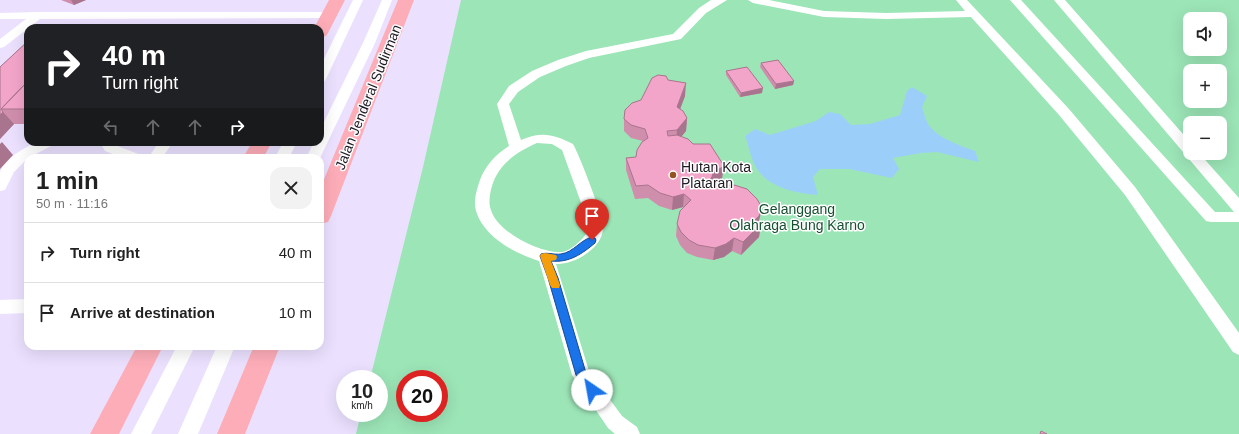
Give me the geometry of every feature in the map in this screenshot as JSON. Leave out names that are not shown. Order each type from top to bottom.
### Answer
[{"type":"main road","points":[[324,25],[337,0]]},
{"type":"main road","name":"Jalan Jenderal Sudirman","points":[[324,206],[406,0]]},
{"type":"main road","points":[[104,434],[148,350]]},
{"type":"main road","points":[[232,434],[265,350]]},
{"type":"lane","points":[[324,71],[358,0]]},
{"type":"lane","points":[[365,103],[366,89],[362,60],[386,0]]},
{"type":"lane","points":[[516,147],[503,104],[513,89],[536,74],[586,55],[677,37],[687,30],[707,6],[722,0]]},
{"type":"lane","points":[[753,0],[824,14],[886,16],[973,14]]},
{"type":"lane","points":[[961,0],[1064,112],[1130,191],[1239,347]]},
{"type":"lane","points":[[1015,0],[1211,217],[1239,217]]},
{"type":"lane","points":[[1059,0],[1183,143]]},
{"type":"lane","points":[[0,16],[330,14]]},
{"type":"lane","points":[[27,24],[38,15]]},
{"type":"lane","points":[[247,24],[254,15]]},
{"type":"lane","points":[[0,45],[24,26]]},
{"type":"lane","points":[[324,135],[369,43]]},
{"type":"lane","points":[[536,139],[554,140],[568,147],[597,226],[592,240],[578,252],[561,258],[545,256],[511,242],[492,226],[484,210],[483,194],[487,176],[497,161],[516,147],[536,139]]},
{"type":"lane","points":[[26,154],[40,146]]},
{"type":"lane","points":[[109,146],[110,148],[126,154]]},
{"type":"lane","points":[[0,186],[5,181],[8,170],[24,156]]},
{"type":"lane","points":[[1198,160],[1239,208]]},
{"type":"lane","points":[[545,256],[582,375],[615,422],[630,434]]},
{"type":"lane","points":[[0,307],[24,306]]},
{"type":"lane","points":[[141,434],[184,350]]},
{"type":"lane","points":[[188,434],[224,350]]},
{"type":"green space","name":"Gelanggang Olahraga Bung Karno","points":[[461,0],[1239,0],[1239,434],[356,434],[359,422],[388,422],[388,370],[372,370],[423,167]]},
{"type":"water","points":[[912,87],[927,96],[922,107],[930,127],[948,140],[975,151],[979,162],[937,152],[893,158],[899,169],[892,178],[849,169],[820,169],[813,177],[818,195],[784,189],[769,181],[757,169],[745,136],[755,129],[770,135],[816,121],[829,112],[840,114],[851,125],[870,124],[900,115],[907,91]]},
{"type":"building","points":[[24,45],[24,85],[1,109],[3,112],[0,115],[0,67]]},
{"type":"building","points":[[778,60],[794,81],[776,84],[761,63]]},
{"type":"building","points":[[747,67],[763,88],[741,93],[726,71]]},
{"type":"building","name":"Hutan Kota Plataran","points":[[658,75],[666,76],[668,80],[686,83],[677,107],[683,111],[687,118],[677,130],[667,131],[668,136],[677,135],[688,139],[693,144],[710,144],[724,166],[713,173],[712,177],[707,182],[716,186],[734,185],[747,189],[757,199],[762,208],[759,216],[755,220],[761,224],[743,242],[734,238],[726,244],[715,248],[698,245],[689,240],[681,232],[677,224],[680,211],[691,200],[684,194],[673,197],[660,193],[648,185],[636,186],[626,158],[636,157],[637,150],[642,142],[648,138],[645,129],[631,125],[624,119],[625,110],[632,103],[641,100],[652,78]]},
{"type":"building","points":[[24,85],[24,109],[1,109]]},
{"type":"building","points":[[1041,431],[1047,434],[1040,434]]},
{"type":"slow traffic","points":[[553,257],[545,256],[555,285]]},
{"type":"place","name":"Hutan Kota Plataran","points":[[673,175]]},
{"type":"route","points":[[592,240],[578,252],[561,258],[545,256],[582,375],[592,390]]}]
